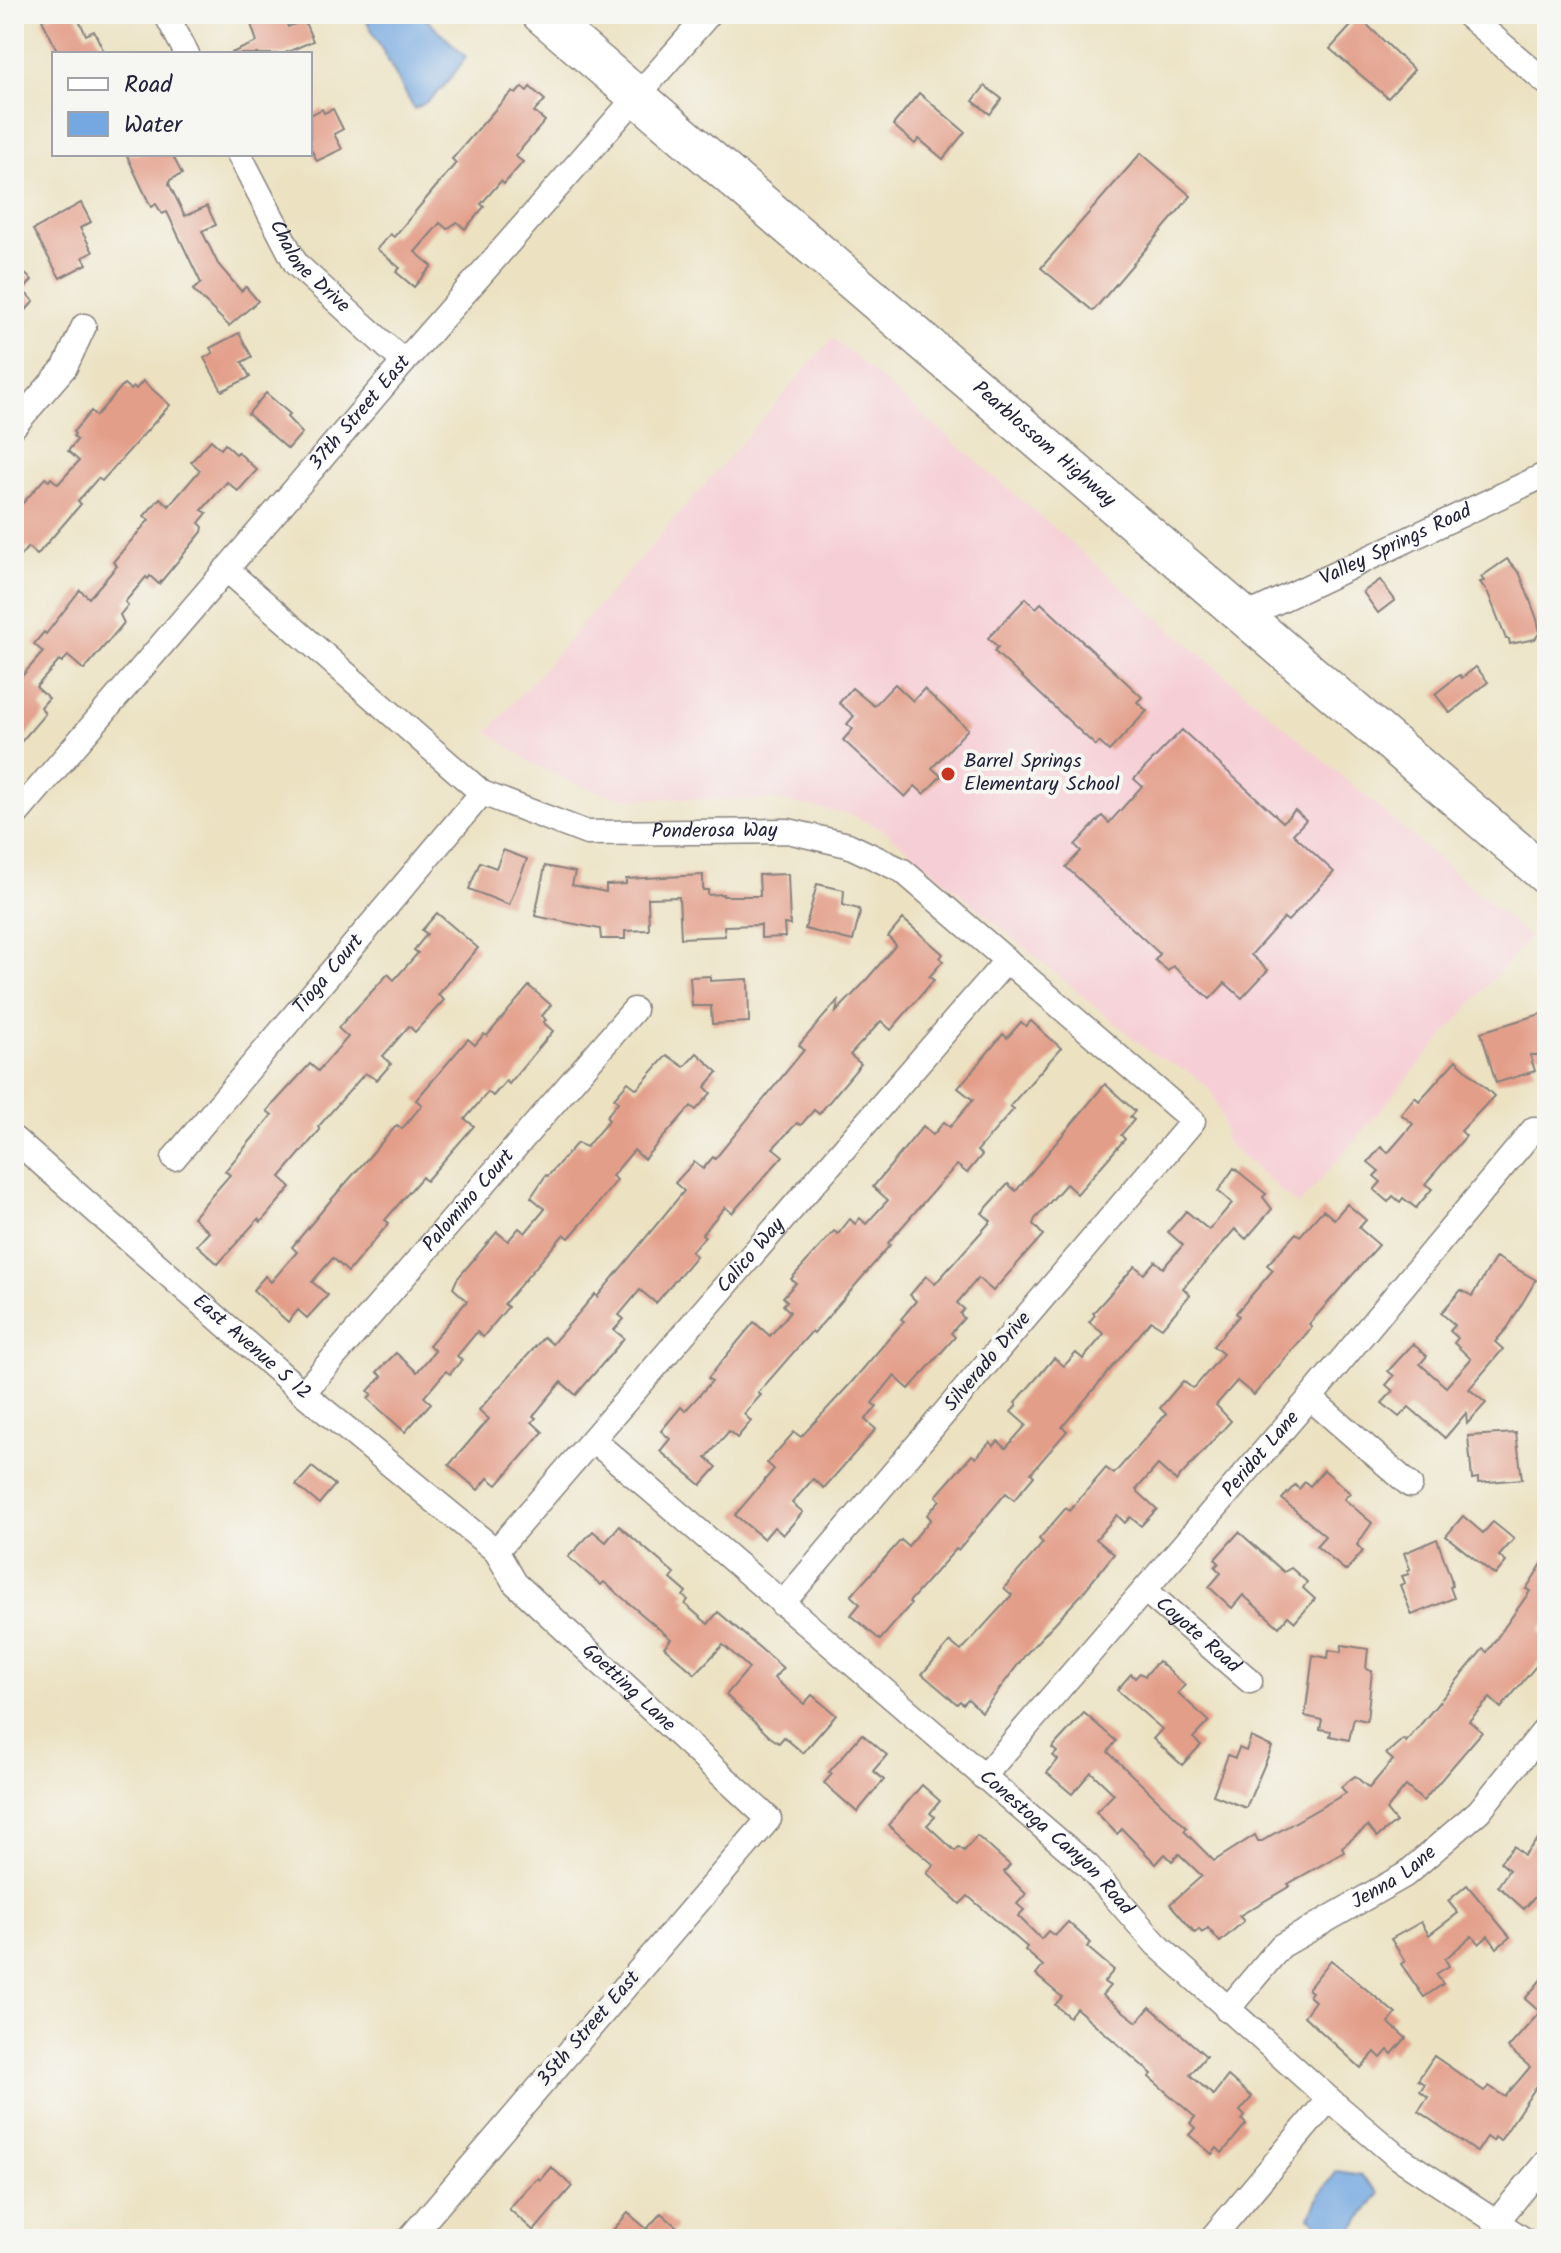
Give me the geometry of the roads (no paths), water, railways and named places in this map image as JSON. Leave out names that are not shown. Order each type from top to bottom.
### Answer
[{"type":"main road","name":"Pearblossom Highway","points":[[541,14],[1547,876]]},
{"type":"street","points":[[166,14],[186,52]]},
{"type":"street","name":"37th Street East","points":[[14,817],[404,362],[709,14]]},
{"type":"street","points":[[1466,14],[1547,83]]},
{"type":"street","name":"Chalone Drive","points":[[240,156],[296,264],[404,362]]},
{"type":"street","points":[[14,426],[65,367],[84,326]]},
{"type":"street","name":"Valley Springs Road","points":[[1244,617],[1547,474]]},
{"type":"street","name":"Ponderosa Way","points":[[226,569],[482,793],[587,833],[788,831],[848,845],[903,871],[1193,1121]]},
{"type":"street","name":"Tioga Court","points":[[174,1158],[482,793]]},
{"type":"street","name":"Calico Way","points":[[496,1551],[1007,960]]},
{"type":"street","name":"Palomino Court","points":[[303,1393],[634,1010]]},
{"type":"street","name":"Silverado Drive","points":[[782,1604],[1193,1121]]},
{"type":"street","name":"Peridot Lane","points":[[983,1777],[1541,1130]]},
{"type":"street","name":"East Avenue S 12","points":[[14,1139],[303,1393],[496,1551]]},
{"type":"street","points":[[1310,1398],[1410,1485]]},
{"type":"street","name":"Conestoga Canyon Road","points":[[593,1440],[1088,1866],[1156,1944],[1329,2099],[1395,2155],[1523,2239]]},
{"type":"street","name":"Goetting Lane","points":[[496,1551],[515,1583],[769,1819]]},
{"type":"street","name":"Coyote Road","points":[[1146,1591],[1250,1681]]},
{"type":"street","name":"Jenna Lane","points":[[1227,2010],[1281,1946],[1405,1875],[1479,1811],[1547,1727]]},
{"type":"street","name":"35th Street East","points":[[409,2239],[769,1819]]},
{"type":"street","points":[[1211,2239],[1329,2099]]},
{"type":"street","points":[[1498,2220],[1547,2161]]},
{"type":"water","points":[[363,14],[421,14],[466,57],[437,93],[414,109]]},
{"type":"water","points":[[1337,2171],[1361,2175],[1379,2193],[1347,2238],[1332,2239],[1310,2217],[1321,2193]]},
{"type":"place","name":"Barrel Springs Elementary School","points":[[948,774]]}]
